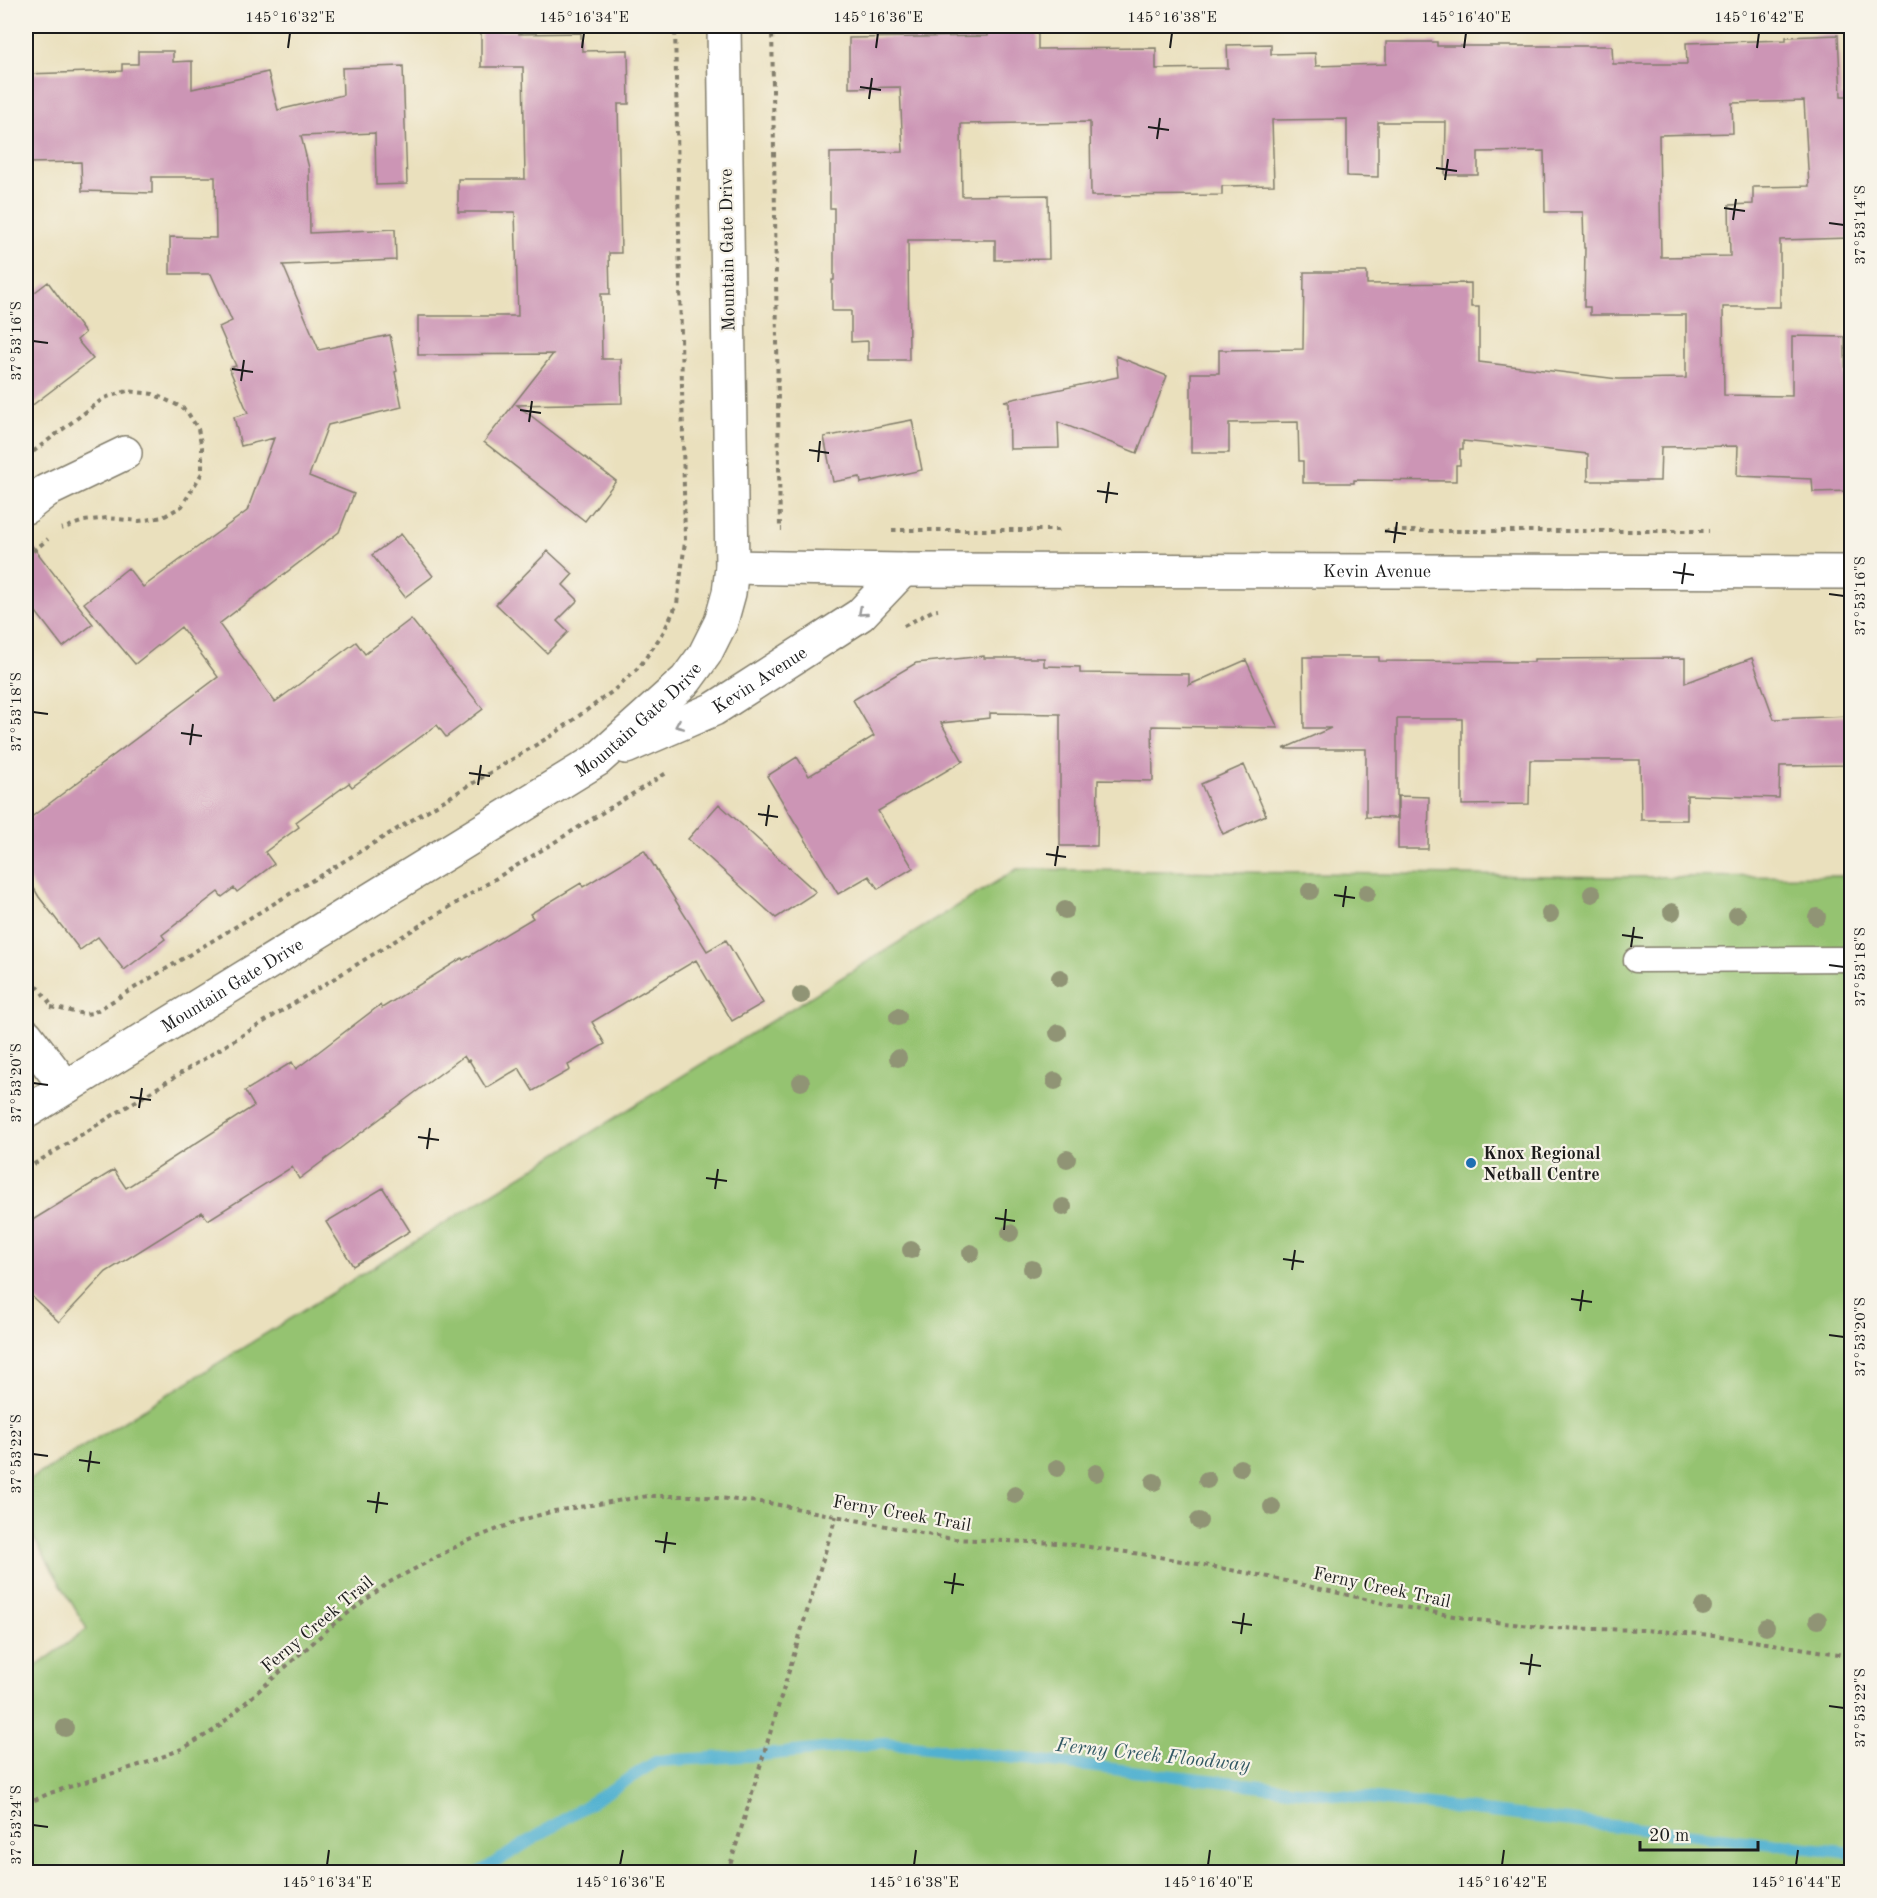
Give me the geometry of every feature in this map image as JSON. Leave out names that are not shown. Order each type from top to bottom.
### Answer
[{"type":"street","name":"Mountain Gate Drive","points":[[26,1112],[597,760],[686,680],[705,654],[721,622],[729,593],[732,567],[724,26]]},
{"type":"street","points":[[26,507],[46,491],[125,453]]},
{"type":"street","name":"Kevin Avenue","points":[[732,567],[903,570],[1851,572]]},
{"type":"street","name":"Kevin Avenue","points":[[597,760],[714,710],[860,615],[903,570]]},
{"type":"street","points":[[35,1024],[66,1087]]},
{"type":"lane","points":[[1636,960],[1851,959]]},
{"type":"path","points":[[26,971],[52,1006],[84,1014],[93,1013],[544,741],[613,691],[640,666],[663,633],[677,603],[685,542],[675,26]]},
{"type":"path","points":[[772,26],[780,529],[792,529]]},
{"type":"path","points":[[886,530],[1064,530]]},
{"type":"path","points":[[1382,531],[1716,531]]},
{"type":"path","points":[[896,631],[924,615],[940,610]]},
{"type":"path","points":[[26,1169],[674,769]]},
{"type":"path","points":[[35,1024],[52,1006]]},
{"type":"path","name":"Ferny Creek Trail","points":[[26,1804],[50,1793],[152,1761],[184,1748],[216,1729],[335,1623],[388,1583],[465,1542],[518,1521],[554,1511],[648,1496],[696,1496],[769,1503],[952,1539],[1060,1543],[1148,1555],[1264,1576],[1387,1604],[1476,1620],[1550,1628],[1643,1630],[1714,1635],[1851,1656]]},
{"type":"path","points":[[728,1872],[836,1516]]},
{"type":"green space","points":[[1017,869],[1617,877],[1851,876],[1851,1872],[26,1872],[26,1674],[87,1629],[26,1525],[26,1482]]},
{"type":"building","points":[[1038,29],[1038,49],[1156,48],[1156,69],[1228,68],[1227,45],[1271,44],[1271,54],[1315,53],[1316,66],[1386,64],[1386,42],[1437,42],[1437,46],[1612,46],[1613,64],[1687,64],[1686,43],[1786,40],[1786,37],[1838,35],[1841,96],[1851,96],[1851,238],[1780,240],[1780,307],[1723,307],[1724,395],[1792,396],[1792,336],[1845,337],[1846,427],[1851,427],[1851,491],[1813,492],[1812,479],[1737,476],[1738,446],[1661,447],[1660,481],[1588,481],[1588,454],[1463,441],[1463,449],[1460,449],[1460,465],[1456,465],[1456,481],[1354,480],[1354,483],[1303,483],[1303,461],[1299,461],[1298,422],[1229,423],[1229,453],[1191,453],[1191,373],[1219,373],[1219,350],[1303,349],[1304,272],[1367,272],[1367,284],[1471,283],[1471,307],[1479,307],[1479,362],[1618,379],[1686,378],[1686,315],[1590,315],[1590,307],[1584,307],[1583,212],[1545,212],[1544,151],[1478,152],[1478,175],[1445,175],[1446,122],[1378,122],[1378,177],[1347,176],[1347,119],[1272,120],[1274,185],[1222,186],[1222,195],[1091,196],[1090,122],[961,124],[962,196],[1048,195],[1049,259],[995,260],[995,240],[908,240],[909,360],[868,360],[868,341],[851,342],[851,311],[832,311],[834,208],[830,208],[830,153],[903,152],[900,87],[849,88],[849,38],[988,36],[988,30]],"holes":[[[1804,101],[1809,186],[1753,187],[1753,204],[1729,205],[1730,256],[1661,257],[1659,135],[1733,133],[1732,103]]]},
{"type":"building","points":[[481,31],[519,31],[519,34],[581,33],[582,51],[628,50],[629,104],[618,104],[621,253],[609,253],[610,294],[601,294],[602,359],[621,359],[622,403],[517,405],[616,481],[585,521],[484,442],[553,354],[418,355],[418,316],[518,316],[515,212],[458,212],[458,179],[525,179],[523,67],[481,67]]},
{"type":"building","points":[[138,51],[173,51],[173,62],[192,61],[192,89],[268,72],[278,110],[343,95],[342,68],[403,66],[407,184],[376,185],[375,133],[301,136],[309,168],[310,233],[395,229],[396,260],[283,265],[319,350],[390,335],[402,407],[328,425],[309,476],[354,494],[339,532],[219,624],[275,702],[356,642],[365,654],[411,619],[483,709],[446,737],[437,725],[352,787],[349,783],[296,822],[299,827],[265,852],[274,864],[237,892],[234,888],[222,897],[218,892],[162,935],[165,939],[124,970],[98,937],[80,950],[39,897],[26,875],[26,821],[218,677],[181,627],[135,664],[84,603],[128,568],[143,587],[247,511],[274,438],[241,446],[234,417],[248,413],[229,368],[236,366],[219,327],[232,321],[211,274],[170,274],[170,237],[216,238],[215,177],[152,177],[152,193],[82,191],[81,162],[26,163],[26,74],[122,71],[122,64],[138,64]]},
{"type":"building","points":[[48,282],[85,333],[77,340],[93,359],[26,410],[26,299]]},
{"type":"building","points":[[1116,356],[1167,376],[1137,453],[1058,422],[1059,448],[1010,449],[1009,402],[1004,401],[1118,377]]},
{"type":"building","points":[[912,420],[922,470],[861,483],[860,477],[833,482],[824,437]]},
{"type":"building","points":[[401,534],[433,576],[405,597],[372,555]]},
{"type":"building","points":[[26,538],[93,624],[63,647],[26,599]]},
{"type":"building","points":[[548,551],[573,574],[563,585],[578,600],[557,621],[568,632],[547,653],[496,604]]},
{"type":"building","points":[[984,656],[984,658],[1044,658],[1044,666],[1080,667],[1080,673],[1189,674],[1189,685],[1246,660],[1278,728],[1152,726],[1153,781],[1098,780],[1097,846],[1060,846],[1060,714],[990,713],[990,718],[941,723],[963,761],[878,811],[913,868],[878,889],[869,876],[838,894],[767,776],[797,757],[809,776],[874,736],[853,700],[916,663]]},
{"type":"building","points":[[1303,657],[1379,657],[1379,661],[1534,662],[1534,659],[1685,658],[1685,683],[1752,658],[1774,719],[1851,716],[1851,765],[1780,766],[1779,798],[1687,795],[1687,820],[1641,820],[1640,760],[1530,760],[1529,804],[1462,805],[1462,719],[1397,719],[1397,818],[1366,817],[1366,749],[1283,749],[1331,728],[1304,728]]},
{"type":"building","points":[[1244,765],[1266,815],[1223,834],[1201,784]]},
{"type":"building","points":[[1398,796],[1429,797],[1428,849],[1398,849]]},
{"type":"building","points":[[719,804],[816,892],[776,918],[688,839]]},
{"type":"building","points":[[644,850],[707,951],[726,940],[763,1003],[732,1021],[696,960],[592,1022],[605,1044],[568,1065],[570,1070],[533,1091],[519,1068],[486,1088],[469,1060],[467,1061],[464,1056],[299,1179],[292,1167],[208,1220],[202,1212],[106,1272],[59,1322],[26,1291],[26,1224],[114,1170],[126,1188],[254,1106],[245,1091],[292,1062],[296,1069],[380,1005],[382,1008],[462,958],[463,960],[533,918],[530,914],[581,883],[583,887]]},
{"type":"building","points":[[383,1188],[410,1231],[353,1266],[326,1222]]},
{"type":"waterway","name":"Ferny Creek Floodway","points":[[480,1872],[657,1761],[763,1755],[884,1743],[1852,1853]]},
{"type":"place","name":"Knox Regional Netball Centre","points":[[1471,1163]]}]
